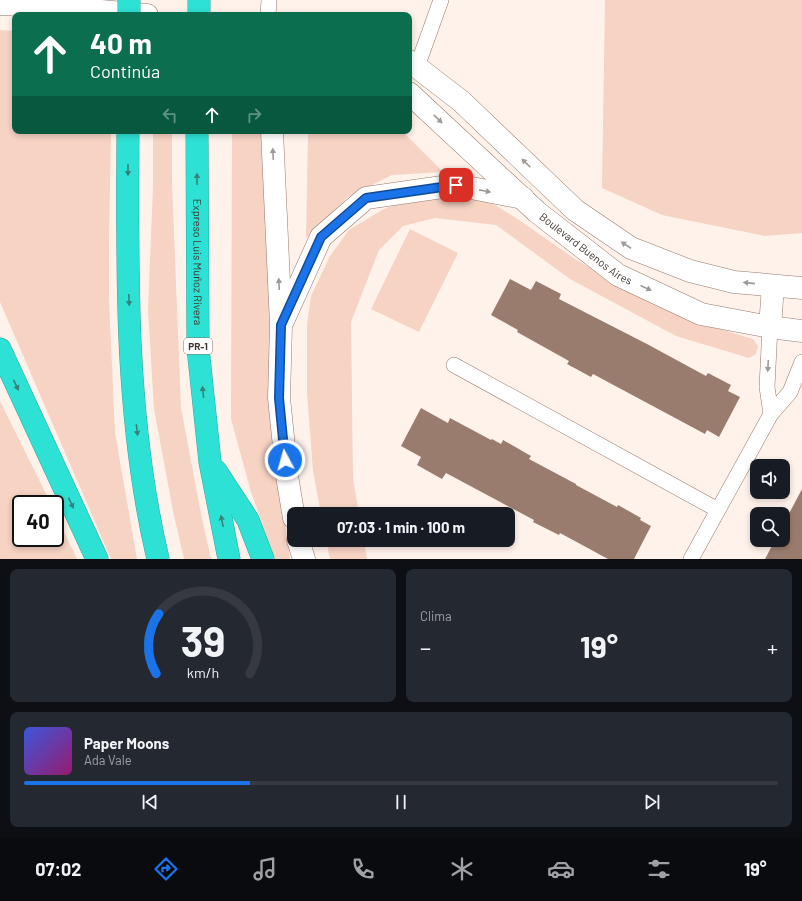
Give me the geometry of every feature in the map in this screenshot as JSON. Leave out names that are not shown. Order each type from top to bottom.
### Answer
[{"type":"highway","points":[[129,0],[129,12]]},
{"type":"highway","points":[[199,0],[199,12]]},
{"type":"highway","points":[[128,134],[127,256],[133,394],[149,519],[158,559]]},
{"type":"highway","name":"Expreso Luis Muñoz Rivera","points":[[197,134],[198,348],[210,462],[229,559]]},
{"type":"highway","points":[[0,349],[97,559]]},
{"type":"highway","points":[[210,462],[248,520],[263,559]]},
{"type":"street","points":[[0,4],[44,3],[121,12]]},
{"type":"street","points":[[413,64],[461,101],[575,210],[631,248],[690,271],[734,282],[802,288]]},
{"type":"street","name":"Boulevard Buenos Aires","points":[[412,96],[537,212],[618,275],[701,314],[770,327],[802,331]]},
{"type":"street","points":[[272,134],[281,325],[279,398],[287,476],[292,507]]},
{"type":"street","points":[[281,325],[321,237],[366,198],[456,185],[522,198]]},
{"type":"street","points":[[770,327],[773,286]]},
{"type":"street","points":[[300,547],[304,559]]},
{"type":"lane","points":[[268,12],[269,0]]},
{"type":"lane","points":[[413,64],[441,0]]},
{"type":"lane","points":[[770,327],[767,387],[771,414]]},
{"type":"lane","points":[[691,559],[771,414],[790,392],[802,362]]},
{"type":"lane","points":[[454,366],[718,510]]},
{"type":"shaded area","points":[[605,0],[802,0],[802,233],[765,236],[662,215],[602,188]]},
{"type":"shaded area","points":[[0,30],[12,31],[12,134],[111,134],[109,300],[115,433],[137,559],[111,559],[0,302]]},
{"type":"shaded area","points":[[153,134],[172,134],[172,183],[181,408],[211,559],[184,559],[173,511],[154,409],[148,310],[153,187]]},
{"type":"shaded area","points":[[232,134],[270,134],[270,416],[287,538],[287,547],[288,547],[290,559],[275,559],[251,492],[231,419]]},
{"type":"shaded area","points":[[308,134],[405,134],[443,172],[392,175],[348,197],[306,238]]},
{"type":"shaded area","points":[[430,192],[463,195],[495,205],[575,259],[651,303],[690,320],[753,339],[758,346],[756,354],[749,358],[676,336],[570,279],[496,225],[435,218],[403,226],[379,250],[351,322],[353,478],[358,507],[320,507],[313,471],[307,393],[307,325],[311,296],[330,256],[349,230],[384,209]]},
{"type":"shaded area","points":[[410,229],[458,253],[419,332],[371,309]]},
{"type":"shaded area","points":[[0,401],[47,495],[12,495],[12,547],[64,547],[64,532],[77,559],[0,559]]},
{"type":"shaded area","points":[[327,547],[365,547],[367,559],[330,559]]},
{"type":"building","points":[[510,279],[531,290],[536,281],[561,294],[559,299],[706,376],[708,373],[731,385],[728,391],[740,397],[719,437],[707,430],[705,434],[593,374],[591,377],[567,364],[569,361],[517,332],[518,330],[491,315]]},
{"type":"building","points":[[421,408],[448,423],[450,418],[501,444],[503,440],[531,456],[529,459],[617,507],[618,505],[641,518],[640,520],[651,526],[634,559],[608,559],[560,533],[559,535],[533,522],[534,520],[515,510],[515,507],[510,507],[446,473],[442,479],[417,465],[421,457],[401,446]]},
{"type":"building","points":[[802,489],[802,559],[765,559],[771,547],[790,547],[790,512]]},
{"type":"route","points":[[285,460],[279,398],[281,325],[321,237],[366,198],[456,185]]}]
